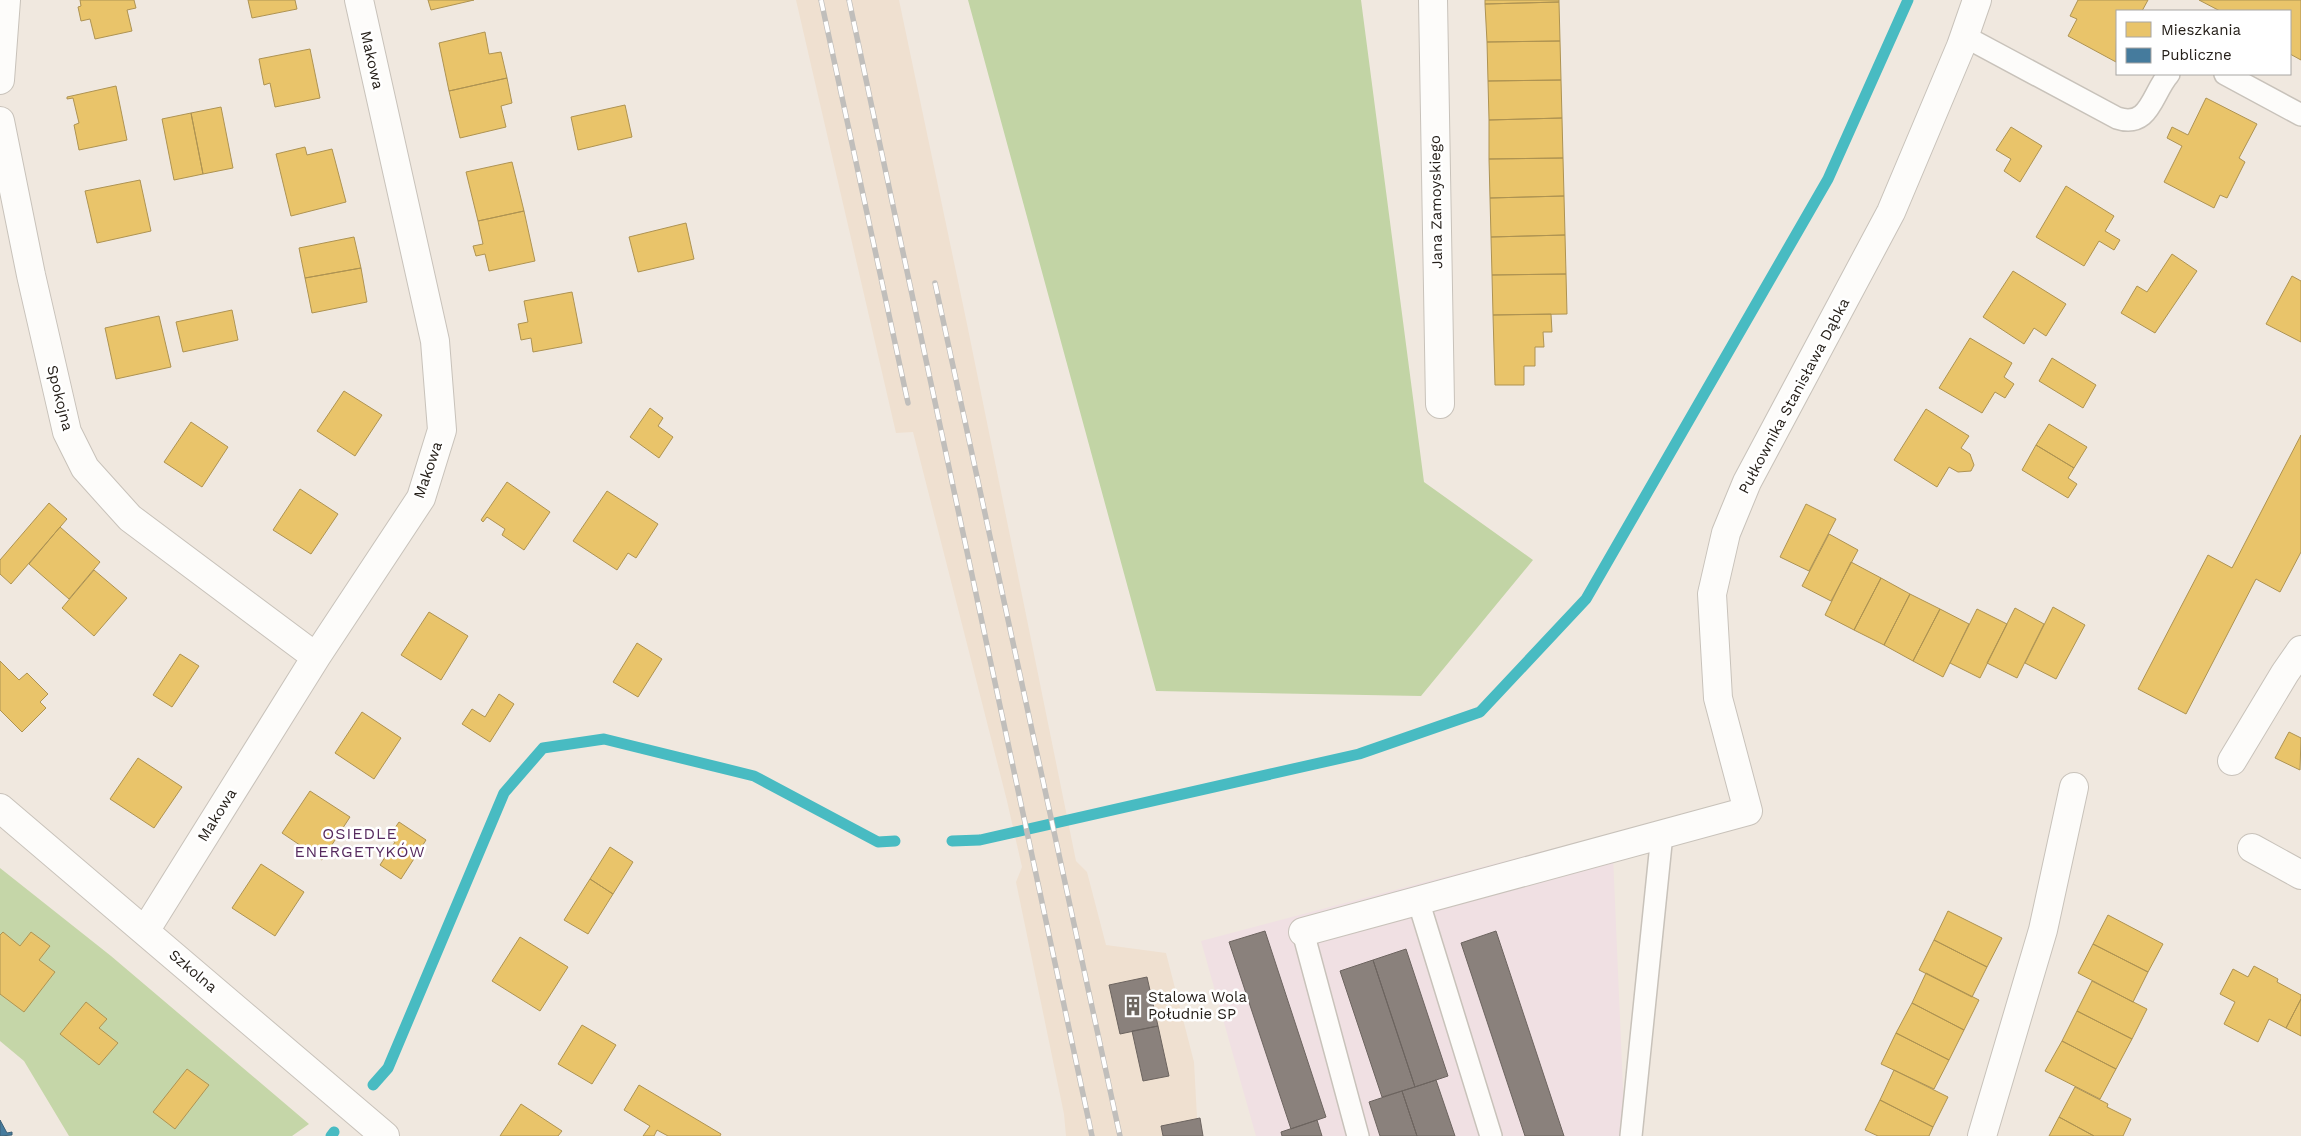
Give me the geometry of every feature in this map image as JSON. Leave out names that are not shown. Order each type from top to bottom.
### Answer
[{"type":"street","points":[[0,80],[6,0]]},
{"type":"street","name":"Makowa","points":[[145,931],[316,657],[422,498],[442,430],[436,341],[358,0]]},
{"type":"street","name":"Jana Zamoyskiego","points":[[1432,0],[1440,404]]},
{"type":"street","name":"Pułkownika Stanisława Dąbka","points":[[1662,834],[1748,811],[1718,698],[1712,594],[1726,533],[1747,482],[1891,212],[1964,36],[1976,0]]},
{"type":"street","name":"Spokojna","points":[[0,121],[30,275],[66,432],[85,468],[130,518],[316,657]]},
{"type":"street","points":[[2232,761],[2301,650]]},
{"type":"street","points":[[1982,1136],[2043,930],[2074,787]]},
{"type":"street","name":"Szkolna","points":[[0,808],[385,1136]]},
{"type":"street","points":[[1303,932],[1662,834]]},
{"type":"street","points":[[2252,848],[2301,875]]},
{"type":"lane","points":[[1964,36],[2126,121],[2136,120],[2143,115],[2168,75]]},
{"type":"lane","points":[[2227,75],[2301,115]]},
{"type":"lane","points":[[1631,1136],[1662,834]]},
{"type":"lane","points":[[1418,900],[1491,1136]]},
{"type":"lane","points":[[1303,932],[1358,1136]]},
{"type":"shaded area","points":[[796,0],[899,0],[1076,861],[1087,872],[1106,945],[1166,953],[1194,1062],[1198,1136],[1066,1136],[1064,1114],[1016,882],[1022,867],[1007,801],[913,432],[896,433]]},
{"type":"shaded area","points":[[1612,833],[1625,1136],[1256,1136],[1201,941]]},
{"type":"green space","points":[[968,0],[1361,0],[1424,482],[1533,560],[1421,696],[1156,691]]},
{"type":"green space","points":[[0,868],[111,956],[309,1124],[292,1136],[69,1136],[24,1061],[0,1041]]},
{"type":"building: Mieszkania","points":[[80,0],[134,0],[136,8],[127,10],[132,31],[95,39],[90,19],[81,21],[78,7],[81,6]]},
{"type":"building: Mieszkania","points":[[248,0],[295,0],[297,9],[252,18]]},
{"type":"building: Mieszkania","points":[[428,0],[474,0],[431,10]]},
{"type":"building: Mieszkania","points":[[1485,0],[1559,0],[1559,2],[1485,4]]},
{"type":"building: Mieszkania","points":[[2078,0],[2148,0],[2143,10],[2116,10],[2116,62],[2068,36],[2077,19],[2070,16]]},
{"type":"building: Mieszkania","points":[[2199,0],[2301,0],[2301,60],[2291,55],[2291,10],[2218,10]]},
{"type":"building: Mieszkania","points":[[1559,2],[1560,41],[1487,42],[1485,4]]},
{"type":"building: Mieszkania","points":[[485,32],[489,54],[501,52],[507,78],[449,91],[439,43]]},
{"type":"building: Mieszkania","points":[[1560,41],[1561,80],[1488,81],[1487,42]]},
{"type":"building: Mieszkania","points":[[310,49],[320,98],[275,107],[270,83],[264,85],[259,59]]},
{"type":"building: Mieszkania","points":[[507,78],[512,103],[501,106],[506,127],[460,138],[449,91]]},
{"type":"building: Mieszkania","points":[[1561,80],[1562,118],[1489,120],[1488,81]]},
{"type":"building: Mieszkania","points":[[116,86],[127,140],[79,150],[74,125],[79,123],[73,98],[67,99],[67,97]]},
{"type":"building: Mieszkania","points":[[2206,98],[2257,124],[2239,158],[2245,162],[2227,198],[2220,195],[2214,208],[2164,182],[2182,146],[2167,138],[2172,127],[2188,135]]},
{"type":"building: Mieszkania","points":[[625,105],[632,137],[578,150],[571,117]]},
{"type":"building: Mieszkania","points":[[221,107],[233,168],[203,174],[191,113]]},
{"type":"building: Mieszkania","points":[[191,113],[203,174],[174,180],[162,119]]},
{"type":"building: Mieszkania","points":[[1562,118],[1563,158],[1489,159],[1489,120]]},
{"type":"building: Mieszkania","points":[[2011,127],[2042,146],[2020,182],[2004,171],[2011,159],[1996,150]]},
{"type":"building: Mieszkania","points":[[305,147],[307,155],[332,149],[346,202],[291,216],[276,154]]},
{"type":"building: Mieszkania","points":[[1563,158],[1564,196],[1490,198],[1489,159]]},
{"type":"building: Mieszkania","points":[[512,162],[524,211],[478,221],[466,172]]},
{"type":"building: Mieszkania","points":[[140,180],[151,231],[97,243],[85,191]]},
{"type":"building: Mieszkania","points":[[2066,186],[2114,216],[2105,231],[2120,240],[2114,250],[2099,241],[2084,266],[2036,237]]},
{"type":"building: Mieszkania","points":[[1564,196],[1565,235],[1491,237],[1490,198]]},
{"type":"building: Mieszkania","points":[[524,211],[535,261],[489,271],[485,254],[476,256],[473,246],[483,244],[478,221]]},
{"type":"building: Mieszkania","points":[[686,223],[694,259],[638,272],[629,237]]},
{"type":"building: Mieszkania","points":[[1565,235],[1566,274],[1492,275],[1491,237]]},
{"type":"building: Mieszkania","points":[[354,237],[361,268],[305,278],[299,248]]},
{"type":"building: Mieszkania","points":[[2172,254],[2197,271],[2155,333],[2121,313],[2137,286],[2147,292]]},
{"type":"building: Mieszkania","points":[[361,268],[367,302],[312,313],[305,278]]},
{"type":"building: Mieszkania","points":[[2013,271],[2066,304],[2046,336],[2034,328],[2024,344],[1983,317]]},
{"type":"building: Mieszkania","points":[[1566,274],[1567,314],[1493,315],[1492,275]]},
{"type":"building: Mieszkania","points":[[2292,276],[2301,281],[2301,342],[2266,324]]},
{"type":"building: Mieszkania","points":[[572,292],[582,343],[533,352],[531,338],[521,340],[518,324],[528,322],[524,301]]},
{"type":"building: Mieszkania","points":[[232,310],[238,340],[183,352],[176,322]]},
{"type":"building: Mieszkania","points":[[1551,314],[1552,332],[1543,332],[1544,347],[1535,347],[1535,366],[1524,366],[1524,385],[1495,385],[1493,315]]},
{"type":"building: Mieszkania","points":[[159,316],[171,367],[116,379],[105,328]]},
{"type":"building: Mieszkania","points":[[1970,338],[2012,363],[2004,377],[2014,384],[2005,398],[1995,392],[1982,413],[1939,388]]},
{"type":"building: Mieszkania","points":[[2052,358],[2096,385],[2083,408],[2039,381]]},
{"type":"building: Mieszkania","points":[[344,391],[382,415],[355,456],[317,431]]},
{"type":"building: Mieszkania","points":[[650,408],[663,418],[658,426],[673,437],[659,458],[630,437]]},
{"type":"building: Mieszkania","points":[[1926,409],[1969,436],[1961,448],[1970,454],[1974,465],[1971,471],[1958,472],[1949,467],[1937,487],[1894,460]]},
{"type":"building: Mieszkania","points":[[191,422],[228,447],[202,487],[164,462]]},
{"type":"building: Mieszkania","points":[[2049,424],[2087,447],[2074,468],[2036,445]]},
{"type":"building: Mieszkania","points":[[2301,435],[2301,552],[2280,592],[2256,579],[2186,714],[2138,689],[2208,555],[2232,568]]},
{"type":"building: Mieszkania","points":[[2036,445],[2074,468],[2068,478],[2077,484],[2068,498],[2022,470]]},
{"type":"building: Mieszkania","points":[[507,482],[550,512],[524,550],[502,535],[505,529],[487,517],[483,522],[481,520]]},
{"type":"building: Mieszkania","points":[[300,489],[338,514],[311,554],[273,530]]},
{"type":"building: Mieszkania","points":[[607,491],[658,524],[636,558],[628,553],[617,570],[573,541]]},
{"type":"building: Mieszkania","points":[[49,503],[67,519],[11,584],[0,574],[0,560]]},
{"type":"building: Mieszkania","points":[[1806,504],[1836,519],[1809,571],[1780,557]]},
{"type":"building: Mieszkania","points":[[60,527],[100,562],[69,599],[29,564]]},
{"type":"building: Mieszkania","points":[[1829,534],[1858,550],[1831,601],[1802,586]]},
{"type":"building: Mieszkania","points":[[1851,562],[1881,578],[1854,630],[1825,615]]},
{"type":"building: Mieszkania","points":[[94,570],[127,598],[94,636],[62,608]]},
{"type":"building: Mieszkania","points":[[1881,578],[1910,594],[1884,645],[1854,630]]},
{"type":"building: Mieszkania","points":[[1910,594],[1940,609],[1913,661],[1884,645]]},
{"type":"building: Mieszkania","points":[[2053,607],[2085,625],[2056,679],[2025,663]]},
{"type":"building: Mieszkania","points":[[2015,608],[2044,624],[2017,678],[1987,663]]},
{"type":"building: Mieszkania","points":[[1940,609],[1969,624],[1943,677],[1913,661]]},
{"type":"building: Mieszkania","points":[[1977,609],[2007,624],[1980,678],[1950,663]]},
{"type":"building: Mieszkania","points":[[429,612],[468,636],[441,680],[401,655]]},
{"type":"building: Mieszkania","points":[[637,643],[662,659],[638,697],[613,682]]},
{"type":"building: Mieszkania","points":[[180,654],[199,666],[172,707],[153,695]]},
{"type":"building: Mieszkania","points":[[0,661],[19,680],[27,673],[48,694],[40,702],[46,708],[22,732],[0,710]]},
{"type":"building: Mieszkania","points":[[499,694],[514,704],[490,742],[462,724],[472,709],[485,717]]},
{"type":"building: Mieszkania","points":[[362,712],[401,738],[374,779],[335,753]]},
{"type":"building: Mieszkania","points":[[2289,732],[2301,738],[2300,770],[2275,758]]},
{"type":"building: Mieszkania","points":[[138,758],[182,787],[154,828],[110,799]]},
{"type":"building: Mieszkania","points":[[310,791],[350,817],[322,860],[282,833]]},
{"type":"building: Mieszkania","points":[[399,822],[426,840],[401,879],[380,865],[395,842],[388,838]]},
{"type":"building: Mieszkania","points":[[610,847],[633,862],[613,894],[590,879]]},
{"type":"building: Mieszkania","points":[[261,864],[304,892],[275,936],[232,908]]},
{"type":"building: Mieszkania","points":[[590,879],[613,894],[588,934],[564,920]]},
{"type":"building: Mieszkania","points":[[1948,911],[2002,938],[1987,967],[1934,940]]},
{"type":"building: Mieszkania","points":[[2108,915],[2163,944],[2148,972],[2093,944]]},
{"type":"building: Mieszkania","points":[[3,932],[20,946],[31,932],[50,946],[39,960],[55,972],[24,1012],[0,994],[0,935]]},
{"type":"building: Mieszkania","points":[[520,937],[568,967],[540,1011],[492,981]]},
{"type":"building: Mieszkania","points":[[1934,940],[1987,967],[1972,997],[1919,970]]},
{"type":"building: Mieszkania","points":[[2093,944],[2148,972],[2133,1002],[2078,973]]},
{"type":"building: Mieszkania","points":[[2254,966],[2278,979],[2277,982],[2301,995],[2301,999],[2286,1028],[2269,1019],[2258,1042],[2224,1024],[2235,1002],[2220,994],[2233,969],[2248,977]]},
{"type":"building: Mieszkania","points":[[1926,973],[1979,1000],[1964,1030],[1912,1003]]},
{"type":"building: Mieszkania","points":[[2092,981],[2147,1009],[2132,1039],[2077,1011]]},
{"type":"building: Mieszkania","points":[[2301,999],[2301,1036],[2286,1028]]},
{"type":"building: Mieszkania","points":[[86,1002],[107,1019],[99,1028],[118,1043],[99,1065],[60,1034]]},
{"type":"building: Mieszkania","points":[[1912,1003],[1964,1030],[1949,1060],[1896,1033]]},
{"type":"building: Mieszkania","points":[[2077,1011],[2132,1039],[2116,1069],[2062,1041]]},
{"type":"building: Mieszkania","points":[[582,1025],[616,1045],[592,1084],[558,1064]]},
{"type":"building: Mieszkania","points":[[1896,1033],[1949,1060],[1934,1089],[1881,1064]]},
{"type":"building: Mieszkania","points":[[2062,1041],[2116,1069],[2100,1099],[2045,1071]]},
{"type":"building: Mieszkania","points":[[187,1069],[209,1085],[175,1129],[153,1112]]},
{"type":"building: Mieszkania","points":[[1894,1070],[1948,1097],[1933,1127],[1880,1100]]},
{"type":"building: Mieszkania","points":[[639,1085],[721,1134],[720,1136],[668,1136],[657,1130],[654,1136],[643,1136],[650,1126],[624,1110]]},
{"type":"building: Mieszkania","points":[[2075,1087],[2108,1104],[2107,1107],[2131,1119],[2123,1136],[2094,1136],[2059,1117]]},
{"type":"building: Mieszkania","points":[[1880,1100],[1933,1127],[1929,1136],[1878,1136],[1865,1130]]},
{"type":"building: Mieszkania","points":[[521,1104],[562,1131],[558,1136],[500,1136]]},
{"type":"building: Mieszkania","points":[[2059,1117],[2094,1136],[2049,1136]]},
{"type":"building: Publiczne","points":[[0,1120],[7,1133],[12,1132],[12,1135],[0,1136]]},
{"type":"building: Przemysł","points":[[1265,931],[1326,1117],[1291,1129],[1229,942]]},
{"type":"building: Przemysł","points":[[1496,931],[1564,1136],[1525,1136],[1461,943]]},
{"type":"building: Przemysł","points":[[1406,949],[1448,1076],[1415,1087],[1373,960]]},
{"type":"building: Przemysł","points":[[1373,960],[1415,1087],[1382,1097],[1340,971]]},
{"type":"building: Przemysł","name":"Stalowa Wola Południe SP","points":[[1147,977],[1158,1026],[1120,1034],[1109,985]]},
{"type":"building: Przemysł","points":[[1158,1026],[1169,1076],[1143,1081],[1132,1031]]},
{"type":"building: Przemysł","points":[[1436,1080],[1455,1136],[1417,1136],[1402,1091]]},
{"type":"building: Przemysł","points":[[1402,1091],[1417,1136],[1380,1136],[1369,1102]]},
{"type":"building: Przemysł","points":[[1200,1118],[1203,1136],[1163,1136],[1161,1126]]},
{"type":"building: Przemysł","points":[[1317,1120],[1322,1136],[1282,1136],[1281,1132]]},
{"type":"waterway","points":[[952,841],[980,840],[1359,754],[1480,712],[1586,599],[1828,179],[1908,0]]},
{"type":"waterway","points":[[373,1085],[388,1068],[504,793],[543,748],[604,739],[754,776],[878,842],[895,841]]},
{"type":"waterway","points":[[331,1136],[334,1132]]},
{"type":"railway","points":[[821,0],[908,403]]},
{"type":"railway","points":[[849,0],[1092,1136]]},
{"type":"railway","points":[[935,283],[1120,1136]]},
{"type":"place","name":"Stalowa Wola Południe SP","points":[[1133,1006]]},
{"type":"district","name":"OSIEDLE ENERGETYKÓW","points":[[360,842]]}]
